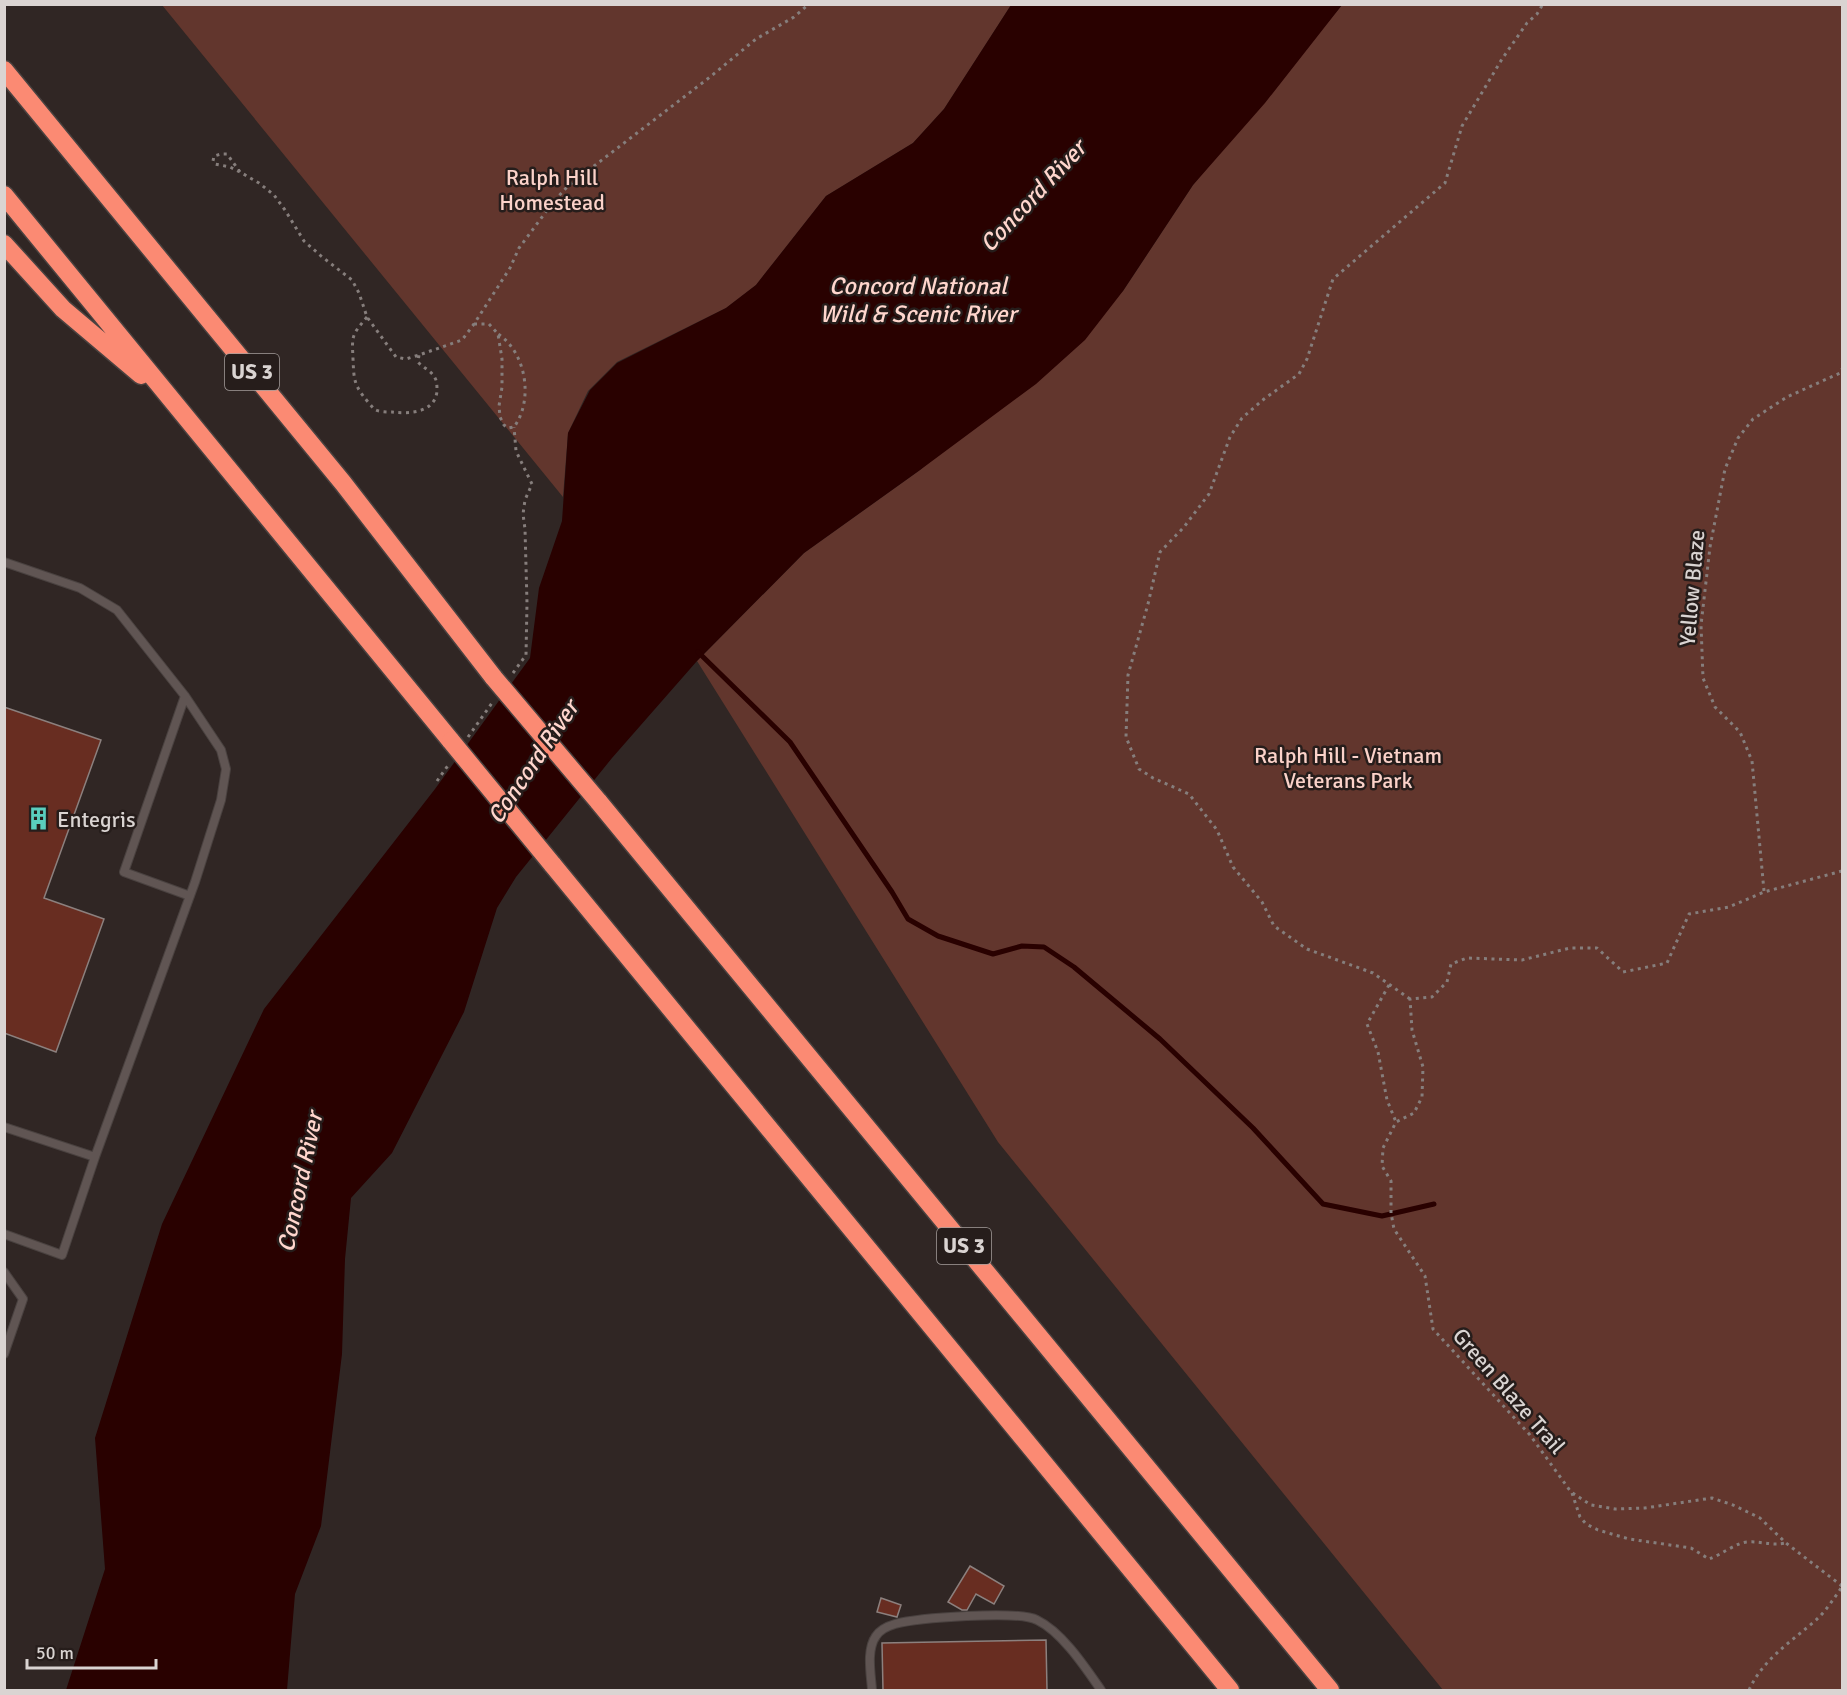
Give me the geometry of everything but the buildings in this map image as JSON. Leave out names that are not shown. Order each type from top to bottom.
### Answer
[{"type":"highway","name":"US 3","points":[[4,70],[503,676],[598,801],[1330,1690]]},
{"type":"highway","points":[[4,195],[458,742],[552,864],[1230,1690]]},
{"type":"highway","points":[[4,243],[63,309],[175,403]]},
{"type":"lane","points":[[4,562],[80,588],[117,610],[185,696],[221,750],[226,768],[221,800],[190,896],[95,1157],[62,1255],[4,1234]]},
{"type":"lane","points":[[185,696],[124,872],[190,896]]},
{"type":"lane","points":[[4,1127],[95,1157]]},
{"type":"lane","points":[[4,1272],[23,1299],[4,1354]]},
{"type":"lane","points":[[872,1690],[871,1649],[875,1637],[893,1624],[913,1620],[1013,1615],[1033,1618],[1053,1630],[1101,1690]]},
{"type":"path","points":[[240,172],[226,154],[214,156],[215,164],[240,172],[274,195],[304,241],[352,280],[367,318],[396,357],[419,356],[462,340],[510,268],[519,248],[568,186],[756,39],[809,4]]},
{"type":"path","points":[[1543,4],[1502,59],[1462,126],[1445,183],[1333,279],[1307,359],[1299,374],[1242,418],[1230,437],[1209,494],[1184,527],[1160,552],[1128,675],[1126,737],[1139,769],[1189,794],[1217,830],[1233,867],[1262,902],[1274,926],[1307,949],[1373,973],[1410,999],[1432,997],[1447,982],[1451,964],[1467,957],[1522,960],[1570,948],[1597,948],[1623,972],[1667,963],[1689,914],[1729,907],[1764,892],[1842,871]]},
{"type":"path","points":[[367,318],[354,334],[351,347],[352,368],[359,392],[373,409],[412,413],[425,410],[434,402],[437,393],[436,379],[418,362],[419,356]]},
{"type":"path","points":[[474,324],[489,324],[510,345],[522,369],[525,398],[514,427],[516,451],[531,484],[523,514],[527,603],[526,655],[503,676]]},
{"type":"path","points":[[498,334],[502,359],[500,417],[508,428],[514,427]]},
{"type":"path","name":"Yellow Blaze","points":[[1764,892],[1752,761],[1740,732],[1715,707],[1703,678],[1701,625],[1710,548],[1725,469],[1738,438],[1753,419],[1787,397],[1840,373],[1842,369]]},
{"type":"path","points":[[458,742],[492,704]]},
{"type":"path","points":[[437,781],[450,762]]},
{"type":"path","points":[[1389,985],[1368,1024],[1378,1052],[1387,1100],[1396,1122]]},
{"type":"path","name":"Green Blaze Trail","points":[[1410,999],[1412,1030],[1423,1067],[1422,1097],[1414,1113],[1396,1122],[1383,1148],[1382,1166],[1391,1181],[1391,1213],[1394,1229],[1425,1276],[1433,1329],[1530,1435],[1571,1492],[1591,1505],[1615,1509],[1645,1508],[1712,1498],[1760,1518],[1786,1543],[1842,1586]]},
{"type":"path","points":[[1571,1492],[1580,1517],[1586,1524],[1598,1530],[1629,1539],[1691,1548],[1709,1559],[1746,1541],[1773,1545],[1786,1543]]},
{"type":"path","points":[[1749,1690],[1753,1681],[1785,1644],[1817,1619],[1842,1586]]},
{"type":"green space","name":"Ralph Hill Homestead","points":[[162,5],[1011,5],[944,109],[913,143],[826,196],[756,285],[726,308],[617,362],[588,391],[568,433],[563,497]]},
{"type":"green space","name":"Ralph Hill - Vietnam Veterans Park","points":[[1342,5],[1842,5],[1842,1690],[1443,1690],[998,1142],[697,661],[804,553],[920,470],[1123,291],[1193,185]]},
{"type":"water","points":[[1011,5],[1342,5],[1265,103],[1193,185],[1123,291],[1085,340],[1036,384],[804,553],[697,661],[612,758],[516,877],[497,908],[464,1012],[392,1153],[351,1198],[345,1259],[342,1354],[321,1526],[295,1594],[287,1690],[66,1690],[105,1569],[95,1438],[162,1224],[264,1009],[435,789],[530,658],[539,588],[562,521],[568,433],[590,390],[617,363],[726,308],[756,285],[826,196],[913,143],[944,109]]},
{"type":"waterway","points":[[698,652],[790,742],[908,919],[938,936],[993,954],[1022,946],[1044,947],[1074,967],[1160,1039],[1253,1128],[1323,1204],[1382,1216],[1434,1204]]},
{"type":"place","name":"Entegris","points":[[39,819]]},
{"type":"water label","name":"Concord River","points":[[1033,196]]},
{"type":"water label","name":"Concord National Wild & Scenic River","points":[[918,300]]},
{"type":"water label","name":"Concord River","points":[[533,762]]},
{"type":"water label","name":"Concord River","points":[[300,1182]]}]
